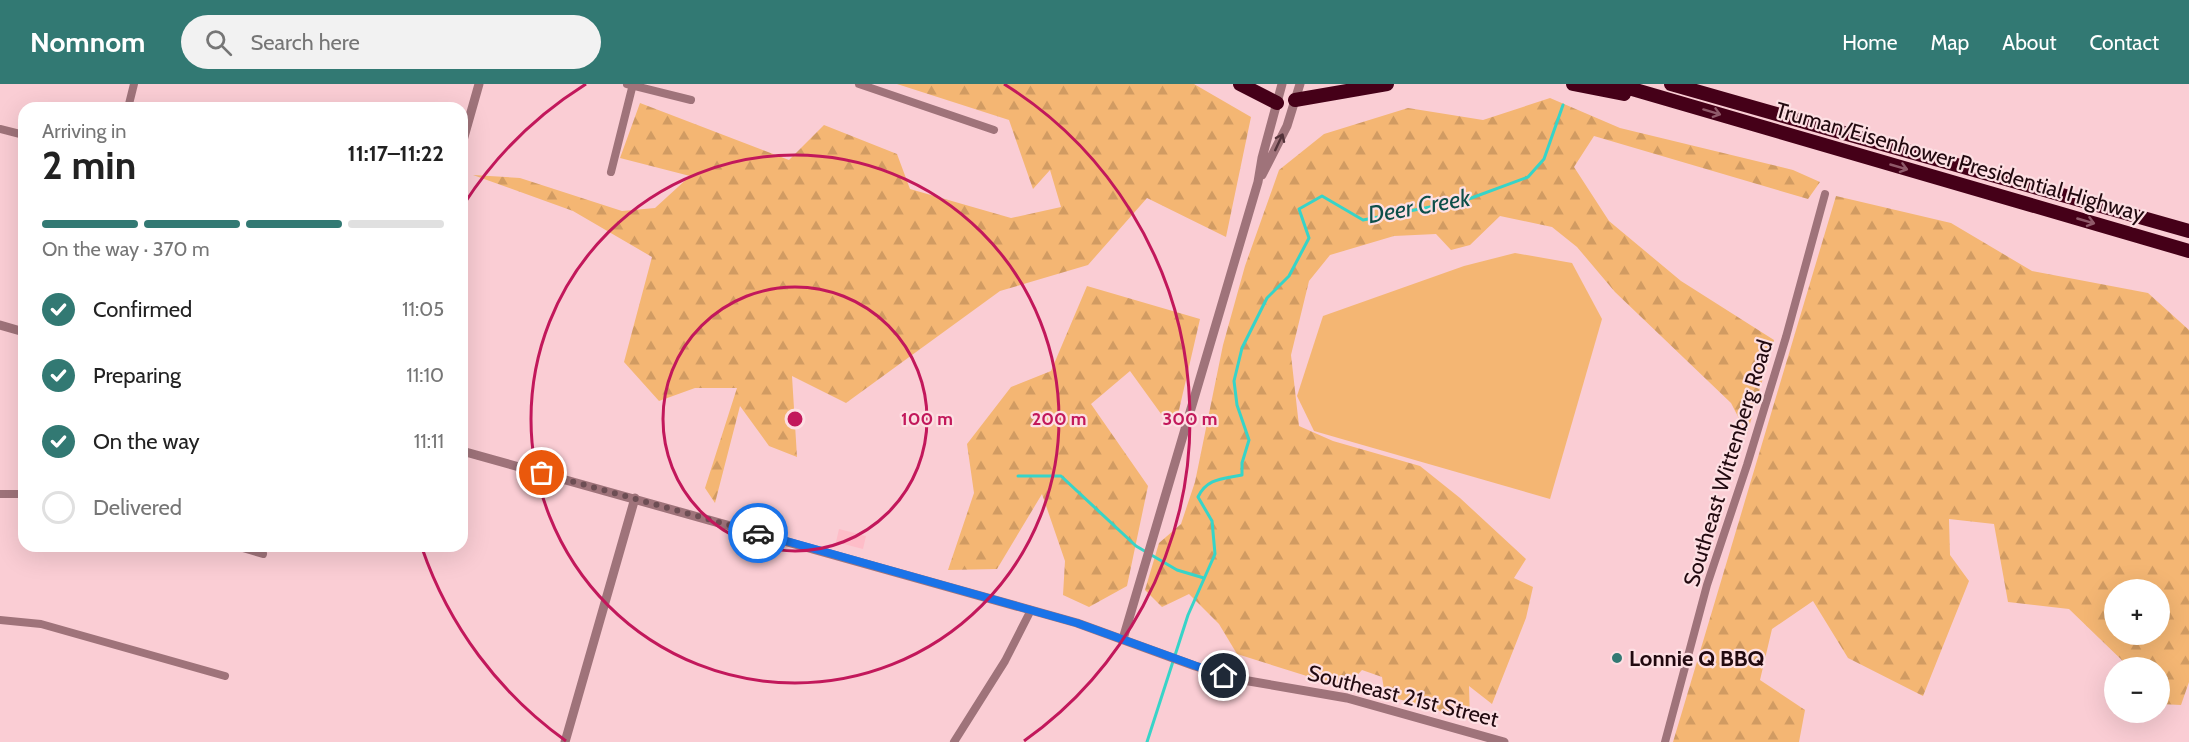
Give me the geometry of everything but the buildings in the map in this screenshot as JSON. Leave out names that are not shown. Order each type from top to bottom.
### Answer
[{"type":"highway","points":[[1240,84],[1277,103]]},
{"type":"highway","points":[[1295,100],[1387,84]]},
{"type":"highway","points":[[1574,84],[1690,106]]},
{"type":"highway","name":"Truman/Eisenhower Presidential Highway","points":[[1615,84],[2189,251]]},
{"type":"highway","name":"Truman/Eisenhower Presidential Highway","points":[[1671,84],[2189,230]]},
{"type":"highway","points":[[1693,84],[1739,104]]},
{"type":"highway","points":[[2125,232],[2189,259]]},
{"type":"street","points":[[130,102],[134,84]]},
{"type":"street","points":[[468,123],[479,84]]},
{"type":"street","points":[[611,172],[631,84],[691,100]]},
{"type":"street","points":[[859,84],[994,130]]},
{"type":"street","points":[[1123,639],[1258,182],[1262,158],[1282,84]]},
{"type":"street","points":[[1258,182],[1279,145],[1300,84]]},
{"type":"street","points":[[1277,103],[1295,100]]},
{"type":"street","points":[[0,129],[18,134]]},
{"type":"street","name":"Southeast Wittenberg Road","points":[[1665,742],[1707,585],[1786,337],[1825,194]]},
{"type":"street","points":[[0,325],[18,330]]},
{"type":"street","name":"Southeast 21st Street","points":[[468,453],[1030,609],[1237,679],[1347,698],[1504,742]]},
{"type":"street","points":[[0,494],[18,494]]},
{"type":"street","points":[[565,742],[635,498]]},
{"type":"street","points":[[256,552],[263,554]]},
{"type":"street","points":[[954,742],[1005,661],[1030,609]]},
{"type":"street","points":[[0,620],[41,624],[225,676]]},
{"type":"shaded area","points":[[839,529],[866,536],[863,549],[836,542]]},
{"type":"green space","points":[[897,84],[1194,84],[1251,117],[1226,237],[1147,198],[1088,265],[1000,291],[846,403],[792,376],[797,457],[769,446],[740,406],[715,503],[705,488],[737,388],[695,388],[659,401],[624,362],[652,257],[573,211],[473,175],[520,178],[622,211],[655,208],[690,176],[620,158],[640,103],[789,160],[824,125],[897,154],[910,189],[1011,218],[1061,207],[1050,170],[1033,189],[1009,120]]},
{"type":"green space","points":[[1550,98],[1620,128],[1793,170],[1820,182],[1808,199],[1594,136],[1574,167],[1609,221],[1681,281],[1774,340],[1747,434],[1731,403],[1615,292],[1577,247],[1552,227],[1500,216],[1470,245],[1451,250],[1436,234],[1394,236],[1330,255],[1309,281],[1291,355],[1299,426],[1333,441],[1420,466],[1460,498],[1526,559],[1514,578],[1533,587],[1526,618],[1492,704],[1469,686],[1470,720],[1385,695],[1382,677],[1362,670],[1345,688],[1237,654],[1219,624],[1189,594],[1162,607],[1145,590],[1159,543],[1181,524],[1195,482],[1223,345],[1245,266],[1279,170],[1324,134],[1408,108],[1483,120]]},
{"type":"green space","points":[[1836,196],[1951,223],[2032,271],[2148,293],[2189,330],[2189,682],[2181,705],[2170,704],[2170,657],[2119,657],[2106,645],[2170,645],[2170,579],[2104,579],[2104,643],[2069,609],[2008,602],[1994,524],[1949,519],[1950,555],[1969,581],[1923,696],[1848,658],[1813,601],[1772,629],[1760,680],[1805,710],[1799,742],[1673,742]]},
{"type":"green space","points":[[1515,253],[1572,263],[1602,319],[1550,499],[1314,431],[1297,396],[1323,316],[1464,266]]},
{"type":"green space","points":[[1087,286],[1200,319],[1176,423],[1164,418],[1130,371],[1091,404],[1148,486],[1127,586],[1089,607],[1063,595],[1065,561],[1042,494],[997,569],[948,570],[974,493],[967,444],[1011,387],[1051,371]]},
{"type":"waterway","name":"Deer Creek","points":[[1147,742],[1188,615],[1215,554],[1212,521],[1198,497],[1211,483],[1242,475],[1242,463],[1249,440],[1237,405],[1234,381],[1242,348],[1267,298],[1289,276],[1309,238],[1299,209],[1322,196],[1363,220],[1466,200],[1528,177],[1544,159],[1563,105]]},
{"type":"waterway","points":[[1018,476],[1061,476],[1136,546],[1177,570],[1204,578]]},
{"type":"way so far","points":[[542,473],[758,533]]},
{"type":"place","name":"Lonnie Q BBQ","points":[[1617,658]]},
{"type":"route","points":[[758,533],[1077,623],[1224,676]]}]
